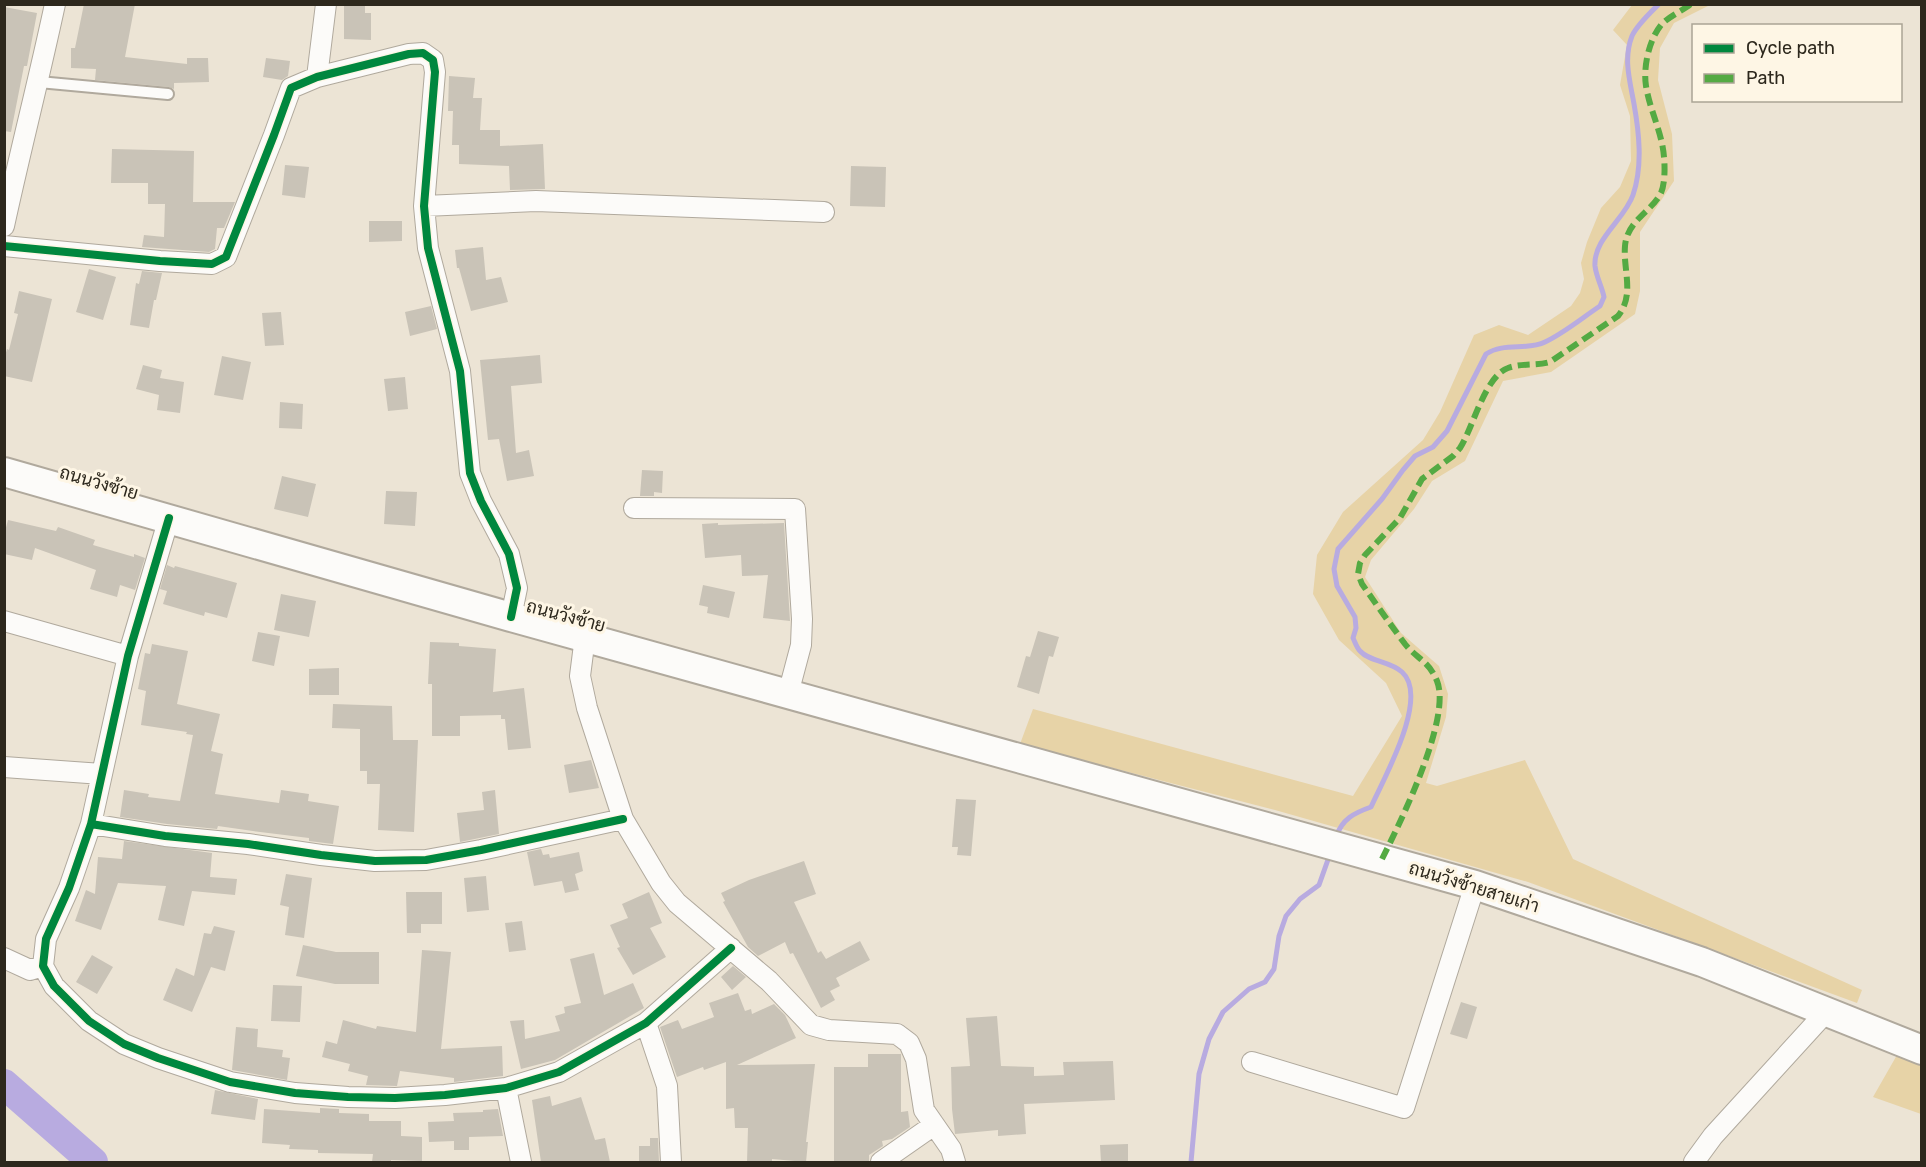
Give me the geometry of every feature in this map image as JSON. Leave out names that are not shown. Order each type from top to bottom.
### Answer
[{"type":"main road","name":"ถนนวังซ้าย","points":[[4,472],[511,617],[1016,757]]},
{"type":"main road","name":"ถนนวังซ้ายสายเก่า","points":[[1016,757],[1475,885],[1702,962],[1922,1050]]},
{"type":"street","points":[[4,226],[11,166],[39,82],[55,4]]},
{"type":"street","points":[[317,77],[326,4]]},
{"type":"street","points":[[4,246],[212,264],[226,257],[291,88],[317,77],[410,54],[423,54],[433,60],[435,72],[423,206],[428,248],[460,371],[470,473],[481,501],[509,555],[517,588],[511,617]]},
{"type":"street","points":[[423,206],[536,201],[824,212]]},
{"type":"street","points":[[634,508],[795,509],[802,628],[801,645],[788,694]]},
{"type":"street","points":[[169,518],[128,656],[91,824],[69,888],[46,939],[43,966],[54,986],[82,1014],[124,1044],[230,1082],[295,1093],[395,1098],[445,1095],[506,1088],[559,1072],[646,1023],[731,948]]},
{"type":"street","points":[[4,621],[128,656]]},
{"type":"street","points":[[585,637],[580,676],[587,708],[623,819],[661,883],[677,903],[769,981],[811,1025],[829,1030],[897,1034],[909,1043],[916,1059],[924,1110],[951,1149],[955,1162]]},
{"type":"street","points":[[4,766],[102,774]]},
{"type":"street","points":[[91,824],[165,836],[248,844],[375,861],[426,860],[623,819]]},
{"type":"street","points":[[1252,1062],[1404,1108],[1475,885]]},
{"type":"street","points":[[4,958],[30,970],[43,966]]},
{"type":"street","points":[[1694,1162],[1713,1136],[1826,1012]]},
{"type":"street","points":[[646,1023],[667,1086],[671,1162]]},
{"type":"street","points":[[506,1088],[521,1162]]},
{"type":"street","points":[[881,1162],[934,1125]]},
{"type":"lane","points":[[39,82],[168,94]]},
{"type":"shaded area","points":[[1632,5],[1710,5],[1674,23],[1660,48],[1658,80],[1672,134],[1674,181],[1640,232],[1640,291],[1635,314],[1551,372],[1503,381],[1465,461],[1432,481],[1414,509],[1371,560],[1365,577],[1401,633],[1439,666],[1448,694],[1446,717],[1426,783],[1437,786],[1525,760],[1573,859],[1862,990],[1857,1003],[1528,882],[1275,810],[1020,744],[1033,709],[1353,796],[1402,716],[1386,683],[1339,640],[1313,594],[1317,555],[1343,512],[1423,440],[1440,412],[1474,335],[1499,325],[1528,335],[1571,306],[1580,293],[1584,279],[1581,263],[1587,242],[1601,208],[1620,187],[1631,161],[1630,116],[1620,85],[1627,45],[1613,30]]},
{"type":"shaded area","points":[[1897,1055],[1921,1065],[1921,1114],[1873,1097]]},
{"type":"building","points":[[84,4],[135,4],[125,57],[187,64],[187,58],[208,58],[209,82],[174,83],[174,89],[95,80],[96,69],[71,68],[71,48],[75,48]]},
{"type":"building","points":[[344,4],[365,4],[365,13],[371,13],[371,40],[344,39]]},
{"type":"building","points":[[4,7],[37,13],[11,132],[4,131]]},
{"type":"building","points":[[266,58],[290,61],[288,76],[282,80],[263,77]]},
{"type":"building","points":[[449,76],[475,78],[473,98],[482,98],[480,130],[500,130],[500,146],[543,144],[545,189],[510,190],[509,166],[459,164],[459,145],[452,145],[453,111],[448,111]]},
{"type":"building","points":[[112,149],[194,151],[193,202],[235,202],[224,228],[217,228],[215,249],[209,252],[142,247],[144,235],[164,237],[165,204],[148,204],[148,183],[111,183]]},
{"type":"building","points":[[285,165],[309,167],[305,198],[282,195]]},
{"type":"building","points":[[851,166],[886,167],[885,207],[850,206]]},
{"type":"building","points":[[369,221],[402,221],[402,241],[369,242]]},
{"type":"building","points":[[483,247],[486,280],[501,277],[508,302],[471,311],[459,268],[457,268],[455,250]]},
{"type":"building","points":[[89,269],[116,277],[103,320],[76,312]]},
{"type":"building","points":[[142,271],[162,273],[149,328],[130,325],[136,283],[139,284]]},
{"type":"building","points":[[19,291],[52,299],[32,382],[4,376],[4,359],[7,349],[9,350],[18,314],[14,313]]},
{"type":"building","points":[[431,306],[437,329],[410,336],[405,312]]},
{"type":"building","points":[[281,312],[284,345],[265,346],[262,313]]},
{"type":"building","points":[[540,355],[542,383],[511,386],[516,453],[529,450],[534,476],[507,481],[499,439],[488,440],[480,360]]},
{"type":"building","points":[[222,356],[251,362],[243,400],[214,395]]},
{"type":"building","points":[[143,365],[162,370],[160,378],[184,382],[180,413],[157,410],[159,395],[136,389]]},
{"type":"building","points":[[405,377],[408,409],[388,411],[384,379]]},
{"type":"building","points":[[280,402],[303,404],[302,429],[279,428]]},
{"type":"building","points":[[642,470],[663,471],[662,493],[654,492],[654,496],[640,496]]},
{"type":"building","points":[[282,476],[316,484],[308,517],[274,509]]},
{"type":"building","points":[[386,491],[417,492],[415,526],[384,524]]},
{"type":"building","points":[[8,520],[56,531],[58,527],[95,540],[93,545],[145,558],[135,590],[120,585],[117,597],[90,589],[96,570],[35,548],[32,560],[4,554],[4,535]]},
{"type":"building","points":[[718,523],[718,525],[784,523],[790,621],[763,618],[768,575],[742,576],[741,555],[705,558],[702,524]]},
{"type":"building","points":[[167,565],[237,583],[227,618],[205,612],[204,616],[163,604],[167,591],[160,589]]},
{"type":"building","points":[[703,585],[735,592],[729,618],[707,613],[708,607],[699,605]]},
{"type":"building","points":[[281,594],[316,601],[309,637],[274,630]]},
{"type":"building","points":[[1038,631],[1059,637],[1053,657],[1049,656],[1039,694],[1017,687],[1026,656],[1030,657]]},
{"type":"building","points":[[258,632],[280,636],[274,666],[252,661]]},
{"type":"building","points":[[430,642],[459,643],[459,646],[496,649],[493,692],[524,688],[531,748],[508,750],[505,719],[501,719],[501,715],[460,716],[460,736],[432,736],[432,684],[428,684]]},
{"type":"building","points":[[152,644],[188,651],[177,704],[220,714],[211,751],[223,754],[215,794],[279,803],[281,790],[309,794],[308,801],[339,806],[333,844],[309,841],[309,838],[218,826],[217,829],[120,817],[124,790],[149,794],[148,797],[180,801],[193,735],[186,734],[187,732],[141,725],[146,691],[138,689],[145,653],[150,654]]},
{"type":"building","points":[[339,668],[339,695],[309,695],[309,669]]},
{"type":"building","points":[[333,704],[392,706],[393,740],[418,740],[414,832],[378,830],[380,784],[367,784],[367,771],[360,771],[360,729],[332,728]]},
{"type":"building","points":[[591,760],[599,788],[569,793],[564,765]]},
{"type":"building","points":[[495,790],[499,834],[460,842],[457,813],[484,810],[482,792]]},
{"type":"building","points":[[956,799],[976,800],[971,856],[957,855],[958,847],[952,847]]},
{"type":"building","points":[[124,841],[212,853],[210,877],[237,879],[235,895],[192,891],[184,926],[158,920],[166,886],[118,883],[101,930],[75,921],[86,890],[95,894],[98,857],[122,859]]},
{"type":"building","points":[[541,849],[543,855],[549,854],[550,858],[579,852],[583,871],[575,874],[579,890],[565,893],[562,881],[534,886],[527,852]]},
{"type":"building","points":[[804,861],[816,894],[794,902],[818,953],[821,951],[826,959],[860,941],[870,960],[836,978],[840,986],[830,991],[835,1000],[821,1008],[785,942],[758,956],[748,947],[723,902],[725,901],[721,893],[749,880]]},
{"type":"building","points":[[286,874],[312,878],[304,938],[285,935],[289,907],[280,905]]},
{"type":"building","points":[[486,876],[489,910],[467,912],[464,878]]},
{"type":"building","points":[[406,892],[442,892],[442,924],[421,924],[421,933],[407,933]]},
{"type":"building","points":[[649,892],[662,923],[650,928],[666,957],[633,975],[617,948],[620,947],[610,925],[628,918],[622,904]]},
{"type":"building","points":[[522,921],[526,950],[509,952],[505,923]]},
{"type":"building","points":[[214,926],[235,931],[225,971],[211,967],[192,1012],[163,1000],[176,968],[194,976],[204,933],[211,934]]},
{"type":"building","points":[[303,945],[336,952],[379,952],[379,984],[335,984],[296,976]]},
{"type":"building","points":[[422,950],[451,952],[441,1049],[502,1046],[503,1076],[454,1082],[454,1078],[400,1071],[397,1086],[366,1085],[368,1076],[348,1071],[350,1064],[322,1057],[326,1041],[337,1044],[343,1020],[376,1029],[377,1026],[416,1032]]},
{"type":"building","points":[[594,953],[604,995],[633,983],[644,1008],[555,1060],[521,1069],[510,1021],[524,1020],[525,1039],[560,1031],[555,1016],[565,1013],[564,1007],[581,1003],[570,959]]},
{"type":"building","points":[[92,955],[113,967],[97,994],[76,982]]},
{"type":"building","points":[[733,966],[746,977],[732,990],[721,977]]},
{"type":"building","points":[[273,985],[302,986],[300,1022],[271,1021]]},
{"type":"building","points":[[738,993],[745,1011],[751,1009],[752,1014],[774,1004],[785,1015],[796,1038],[737,1065],[815,1064],[806,1142],[808,1142],[806,1162],[772,1159],[772,1162],[747,1162],[748,1128],[735,1128],[734,1108],[726,1109],[726,1062],[704,1070],[703,1067],[677,1077],[660,1027],[678,1020],[682,1029],[714,1017],[709,1003]]},
{"type":"building","points":[[1461,1002],[1477,1007],[1467,1039],[1450,1034]]},
{"type":"building","points":[[997,1016],[1001,1066],[1034,1067],[1034,1076],[1064,1075],[1063,1062],[1113,1061],[1115,1100],[1024,1104],[1026,1134],[998,1136],[998,1130],[955,1134],[951,1067],[970,1066],[966,1018]]},
{"type":"building","points":[[236,1027],[258,1029],[257,1047],[283,1050],[282,1057],[290,1058],[287,1080],[232,1070]]},
{"type":"building","points":[[868,1054],[901,1054],[901,1112],[908,1111],[910,1127],[892,1139],[882,1141],[883,1146],[869,1155],[869,1162],[834,1162],[834,1067],[868,1067]]},
{"type":"building","points":[[215,1090],[258,1099],[255,1120],[211,1114]]},
{"type":"building","points":[[550,1096],[552,1106],[581,1097],[595,1140],[605,1138],[610,1162],[541,1162],[532,1100]]},
{"type":"building","points":[[320,1108],[339,1109],[339,1113],[369,1114],[369,1121],[401,1121],[401,1136],[422,1137],[422,1161],[372,1162],[373,1154],[318,1153],[318,1150],[289,1149],[290,1145],[262,1143],[264,1109],[320,1113]]},
{"type":"building","points":[[498,1109],[503,1136],[469,1137],[469,1150],[454,1150],[454,1141],[429,1142],[428,1122],[454,1121],[453,1113]]},
{"type":"building","points":[[650,1138],[658,1138],[659,1162],[639,1162],[639,1146],[650,1146]]},
{"type":"building","points":[[1128,1144],[1128,1162],[1101,1162],[1100,1145]]},
{"type":"waterway","points":[[1336,837],[1349,818],[1371,807],[1402,738],[1411,700],[1409,684],[1402,672],[1364,655],[1356,645],[1353,638],[1356,628],[1355,617],[1337,586],[1334,569],[1338,549],[1382,499],[1415,456],[1433,447],[1447,431],[1486,354],[1500,348],[1538,345],[1566,330],[1600,306],[1604,297],[1595,266],[1596,256],[1604,238],[1629,204],[1638,172],[1639,137],[1628,70],[1629,45],[1637,28],[1659,4]]},
{"type":"waterway","points":[[1191,1162],[1199,1074],[1209,1039],[1223,1012],[1249,989],[1265,982],[1274,969],[1279,936],[1286,916],[1300,899],[1319,885],[1330,854]]},
{"type":"waterway","points":[[4,1084],[93,1162]]},
{"type":"marked path","points":[[1382,859],[1422,770],[1431,744],[1440,698],[1434,674],[1427,664],[1409,649],[1362,584],[1358,574],[1360,563],[1400,518],[1422,479],[1460,448],[1486,392],[1500,373],[1513,366],[1550,362],[1618,316],[1623,308],[1627,291],[1625,255],[1627,237],[1635,223],[1657,200],[1664,180],[1663,148],[1646,86],[1645,71],[1648,54],[1653,38],[1661,25],[1691,4]]},
{"type":"cycle path","points":[[4,246],[212,264],[226,257],[291,88],[317,77],[409,54],[423,53],[433,60],[435,72],[424,206],[428,248],[460,371],[470,473],[481,501],[509,554],[517,588],[511,617]]},
{"type":"cycle path","points":[[169,518],[128,656],[91,824],[69,888],[46,939],[43,966],[54,986],[89,1021],[124,1044],[230,1082],[295,1093],[348,1097],[395,1098],[445,1095],[506,1088],[559,1072],[646,1023],[731,948]]},
{"type":"cycle path","points":[[91,824],[165,836],[248,844],[375,861],[426,860],[623,819]]}]
